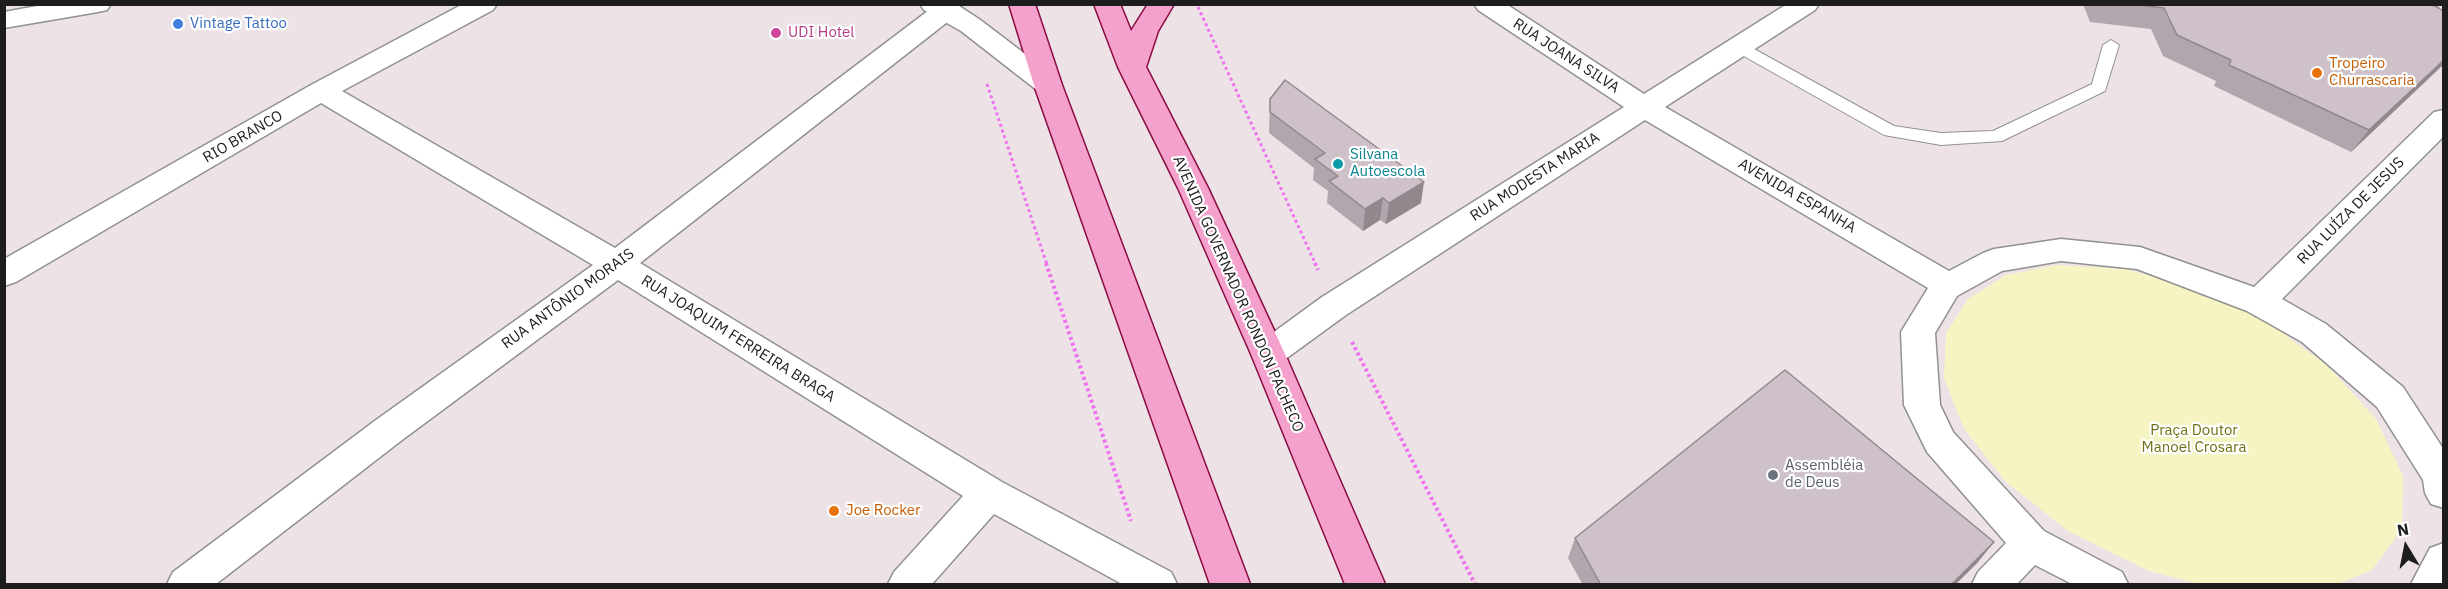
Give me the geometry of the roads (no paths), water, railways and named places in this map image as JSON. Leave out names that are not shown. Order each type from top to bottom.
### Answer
[{"type":"main road","points":[[1022,4],[1048,85],[1230,585]]},
{"type":"main road","name":"AVENIDA GOVERNADOR RONDON PACHECO","points":[[1107,4],[1132,67],[1193,188],[1268,354],[1365,585]]},
{"type":"main road","points":[[1132,67],[1145,31],[1161,4]]},
{"type":"street","points":[[4,20],[98,4]]},
{"type":"street","name":"RIO BRANCO","points":[[4,274],[321,92],[484,4]]},
{"type":"street","name":"RUA JOANA SILVA","points":[[1487,4],[1644,107]]},
{"type":"street","name":"RUA MODESTA MARIA","points":[[1268,354],[1334,306],[1806,4]]},
{"type":"street","points":[[950,13],[1048,85]]},
{"type":"street","name":"RUA ANTÔNIO MORAIS","points":[[187,585],[389,430],[617,264],[950,13]]},
{"type":"street","name":"RUA JOAQUIM FERREIRA BRAGA","points":[[321,92],[617,264],[989,494],[1153,583]]},
{"type":"street","name":"AVENIDA ESPANHA","points":[[1644,107],[1950,286]]},
{"type":"street","name":"RUA LUÍZA DE JESUS","points":[[2259,302],[2444,119]]},
{"type":"street","points":[[2108,585],[2030,543],[1940,442],[1922,405],[1918,332],[1946,287],[1994,261],[2061,250],[2140,258],[2259,302],[2314,333],[2390,397],[2442,477],[2444,493]]},
{"type":"street","points":[[908,585],[989,494]]},
{"type":"street","points":[[1992,585],[2030,543]]},
{"type":"street","points":[[2431,585],[2444,560]]},
{"type":"lane","points":[[1739,46],[1890,131],[1941,139],[1996,136],[2099,87],[2111,45]]},
{"type":"place","name":"Vintage Tattoo","points":[[178,24]]},
{"type":"place","name":"UDI Hotel","points":[[776,33]]},
{"type":"place","name":"Tropeiro Churrascaria","points":[[2317,73]]},
{"type":"place","name":"Silvana Autoescola","points":[[1338,164]]},
{"type":"place","name":"Assembléia de Deus","points":[[1773,475]]},
{"type":"place","name":"Joe Rocker","points":[[834,511]]},
{"type":"park label","name":"Praça Doutor Manoel Crosara","points":[[2194,440]]}]
